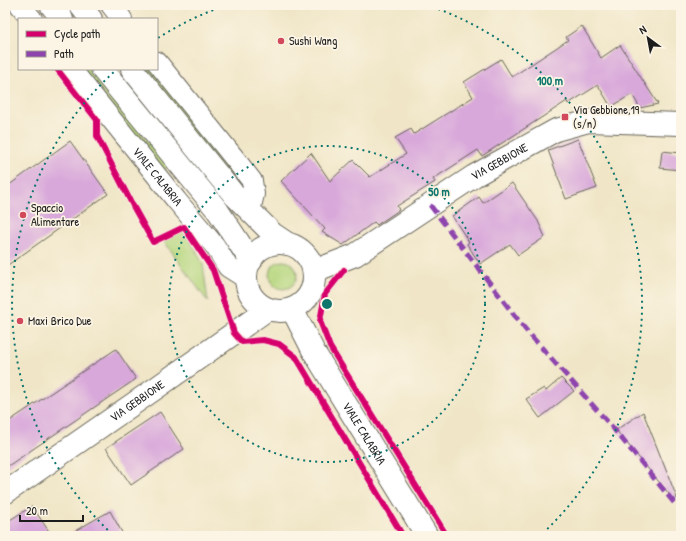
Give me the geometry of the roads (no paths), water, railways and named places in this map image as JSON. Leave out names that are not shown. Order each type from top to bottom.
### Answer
[{"type":"main road","points":[[51,5],[61,18]]},
{"type":"main road","points":[[80,5],[90,18]]},
{"type":"main road","name":"VIALE CALABRIA","points":[[103,70],[218,211],[249,270],[249,288],[253,297],[259,304],[268,309]]},
{"type":"main road","points":[[133,70],[235,196],[273,234],[288,244],[296,247],[308,257],[314,271],[314,283],[310,294],[302,303],[292,309],[276,311],[268,309]]},
{"type":"main road","name":"VIA GEBBIONE","points":[[314,271],[355,255],[474,176],[556,130],[589,121],[681,124]]},
{"type":"main road","points":[[249,270],[258,252],[267,246],[288,244]]},
{"type":"main road","name":"VIA GEBBIONE","points":[[5,493],[268,309]]},
{"type":"main road","name":"VIALE CALABRIA","points":[[292,309],[314,352],[428,536]]},
{"type":"street","points":[[20,5],[31,18]]},
{"type":"street","points":[[111,5],[121,18]]},
{"type":"street","points":[[158,63],[252,182],[254,194],[250,211]]},
{"type":"street","name":"VIALE CALABRIA","points":[[72,70],[215,246],[228,267],[249,270]]},
{"type":"street","points":[[177,201],[197,186]]},
{"type":"place","name":"Sushi Wang","points":[[281,41]]},
{"type":"place","name":"Via Gebbione,19 (s/n)","points":[[565,117]]},
{"type":"place","name":"Spaccio Alimentare","points":[[23,215]]},
{"type":"place","name":"Maxi Brico Due","points":[[20,321]]}]
